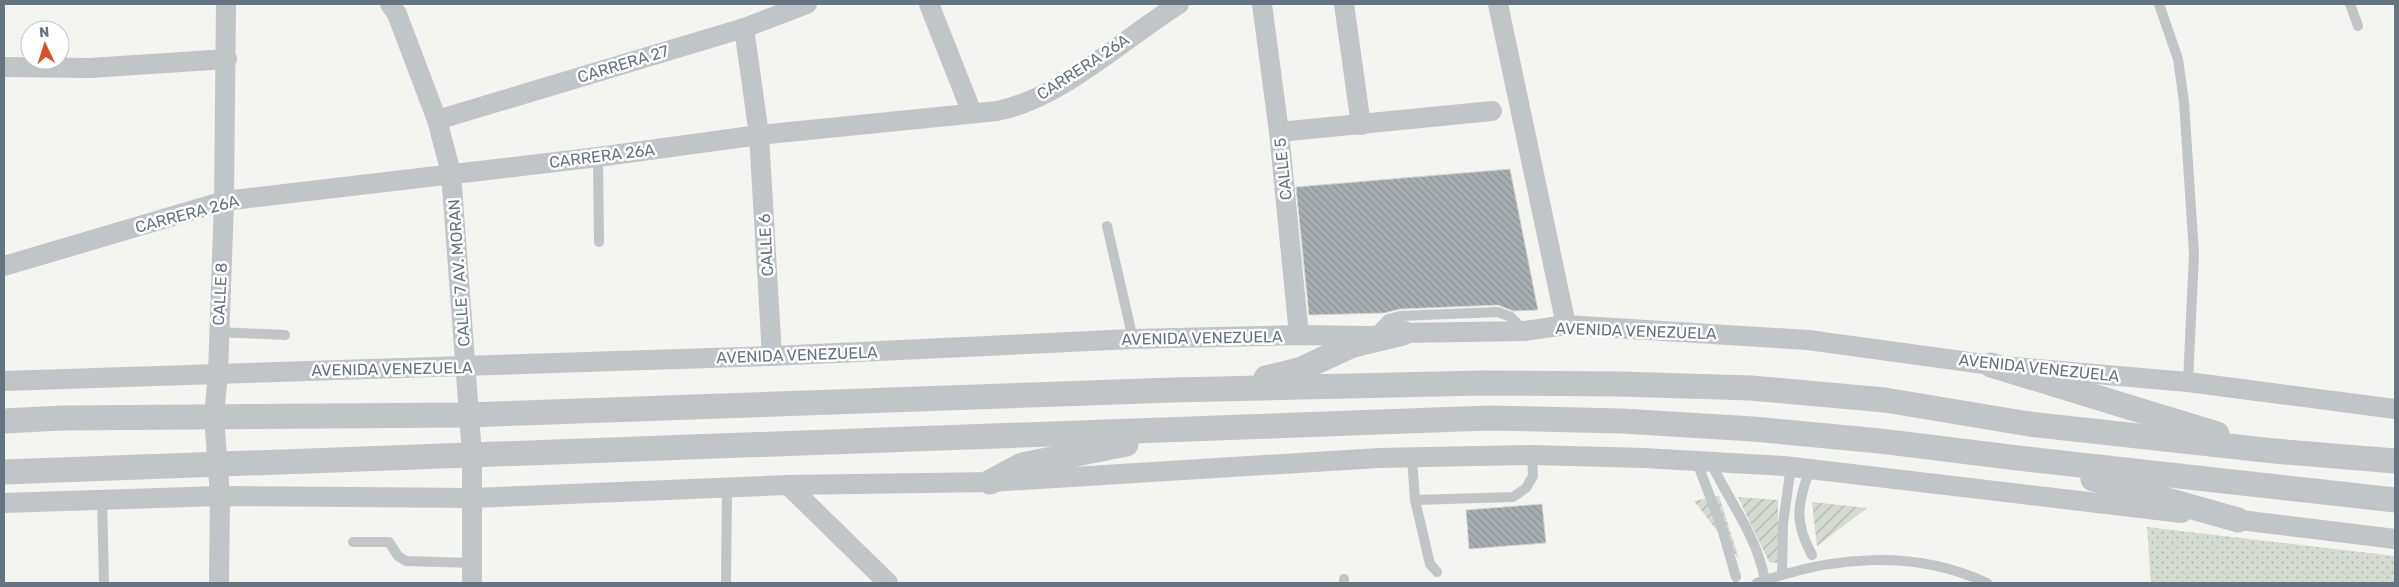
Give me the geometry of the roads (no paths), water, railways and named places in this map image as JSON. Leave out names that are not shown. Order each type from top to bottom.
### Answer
[{"type":"street","name":"CALLE 8","points":[[219,583],[220,496],[214,418],[218,373],[224,201],[227,59],[226,4]]},
{"type":"street","name":"CALLE 7 AV. MORAN","points":[[390,4],[397,14],[437,120],[451,173],[466,367],[467,415],[472,455],[472,583]]},
{"type":"street","name":"CARRERA 27","points":[[437,120],[744,28],[776,9],[807,4]]},
{"type":"street","points":[[929,4],[972,113]]},
{"type":"street","name":"CARRERA 26A","points":[[4,266],[224,201],[598,157],[759,135],[1018,107],[1061,85],[1179,4]]},
{"type":"street","name":"CALLE 5","points":[[1262,4],[1280,132],[1299,335]]},
{"type":"street","points":[[1344,4],[1361,125]]},
{"type":"street","points":[[1498,4],[1566,325]]},
{"type":"street","name":"CALLE 6","points":[[744,28],[759,135],[772,356]]},
{"type":"street","points":[[4,68],[90,68],[227,59]]},
{"type":"street","points":[[1280,132],[1492,111]]},
{"type":"street","name":"AVENIDA VENEZUELA","points":[[4,381],[772,356],[1133,339],[1299,335],[1372,336],[1403,333],[1524,331],[1566,325],[1808,340],[1991,365],[2188,382],[2395,409]]},
{"type":"street","points":[[1214,390],[1293,372],[1353,345],[1403,333]]},
{"type":"street","points":[[1991,365],[2274,451]]},
{"type":"street","points":[[4,421],[62,418],[467,415],[1214,390],[1482,384],[1620,384],[1751,388],[1885,400],[2029,424],[2274,451],[2395,461]]},
{"type":"street","points":[[4,472],[1489,418],[1622,421],[1753,429],[1870,440],[2395,500]]},
{"type":"street","points":[[990,482],[1022,465],[1146,440],[1184,430]]},
{"type":"street","points":[[4,503],[102,498],[220,496],[473,498],[788,485],[990,482],[1412,458],[1532,456],[1703,461],[1801,467],[2395,539]]},
{"type":"street","points":[[2026,459],[2238,520]]},
{"type":"street","points":[[788,485],[888,583]]},
{"type":"lane","points":[[2159,4],[2178,59],[2184,102],[2194,254],[2188,382]]},
{"type":"lane","points":[[2350,4],[2358,26]]},
{"type":"lane","points":[[598,157],[599,242]]},
{"type":"lane","points":[[1107,226],[1133,339]]},
{"type":"lane","points":[[1372,336],[1388,319],[1498,312],[1511,317],[1524,331]]},
{"type":"lane","points":[[218,332],[285,335]]},
{"type":"lane","points":[[1415,500],[1513,497],[1526,488],[1533,476],[1532,456]]},
{"type":"lane","points":[[1412,458],[1415,500],[1430,564],[1437,572]]},
{"type":"lane","points":[[1703,461],[1736,577]]},
{"type":"lane","points":[[1703,461],[1746,524],[1761,559],[1761,582],[1782,575],[1841,562],[1896,560],[1954,570],[1987,583]]},
{"type":"lane","points":[[1801,467],[1801,496],[1798,519],[1802,536],[1812,555]]},
{"type":"lane","points":[[1782,575],[1783,524],[1801,467]]},
{"type":"lane","points":[[726,489],[726,583]]},
{"type":"lane","points":[[102,498],[104,583]]},
{"type":"lane","points":[[353,542],[389,542],[398,556],[406,561],[472,563]]}]
